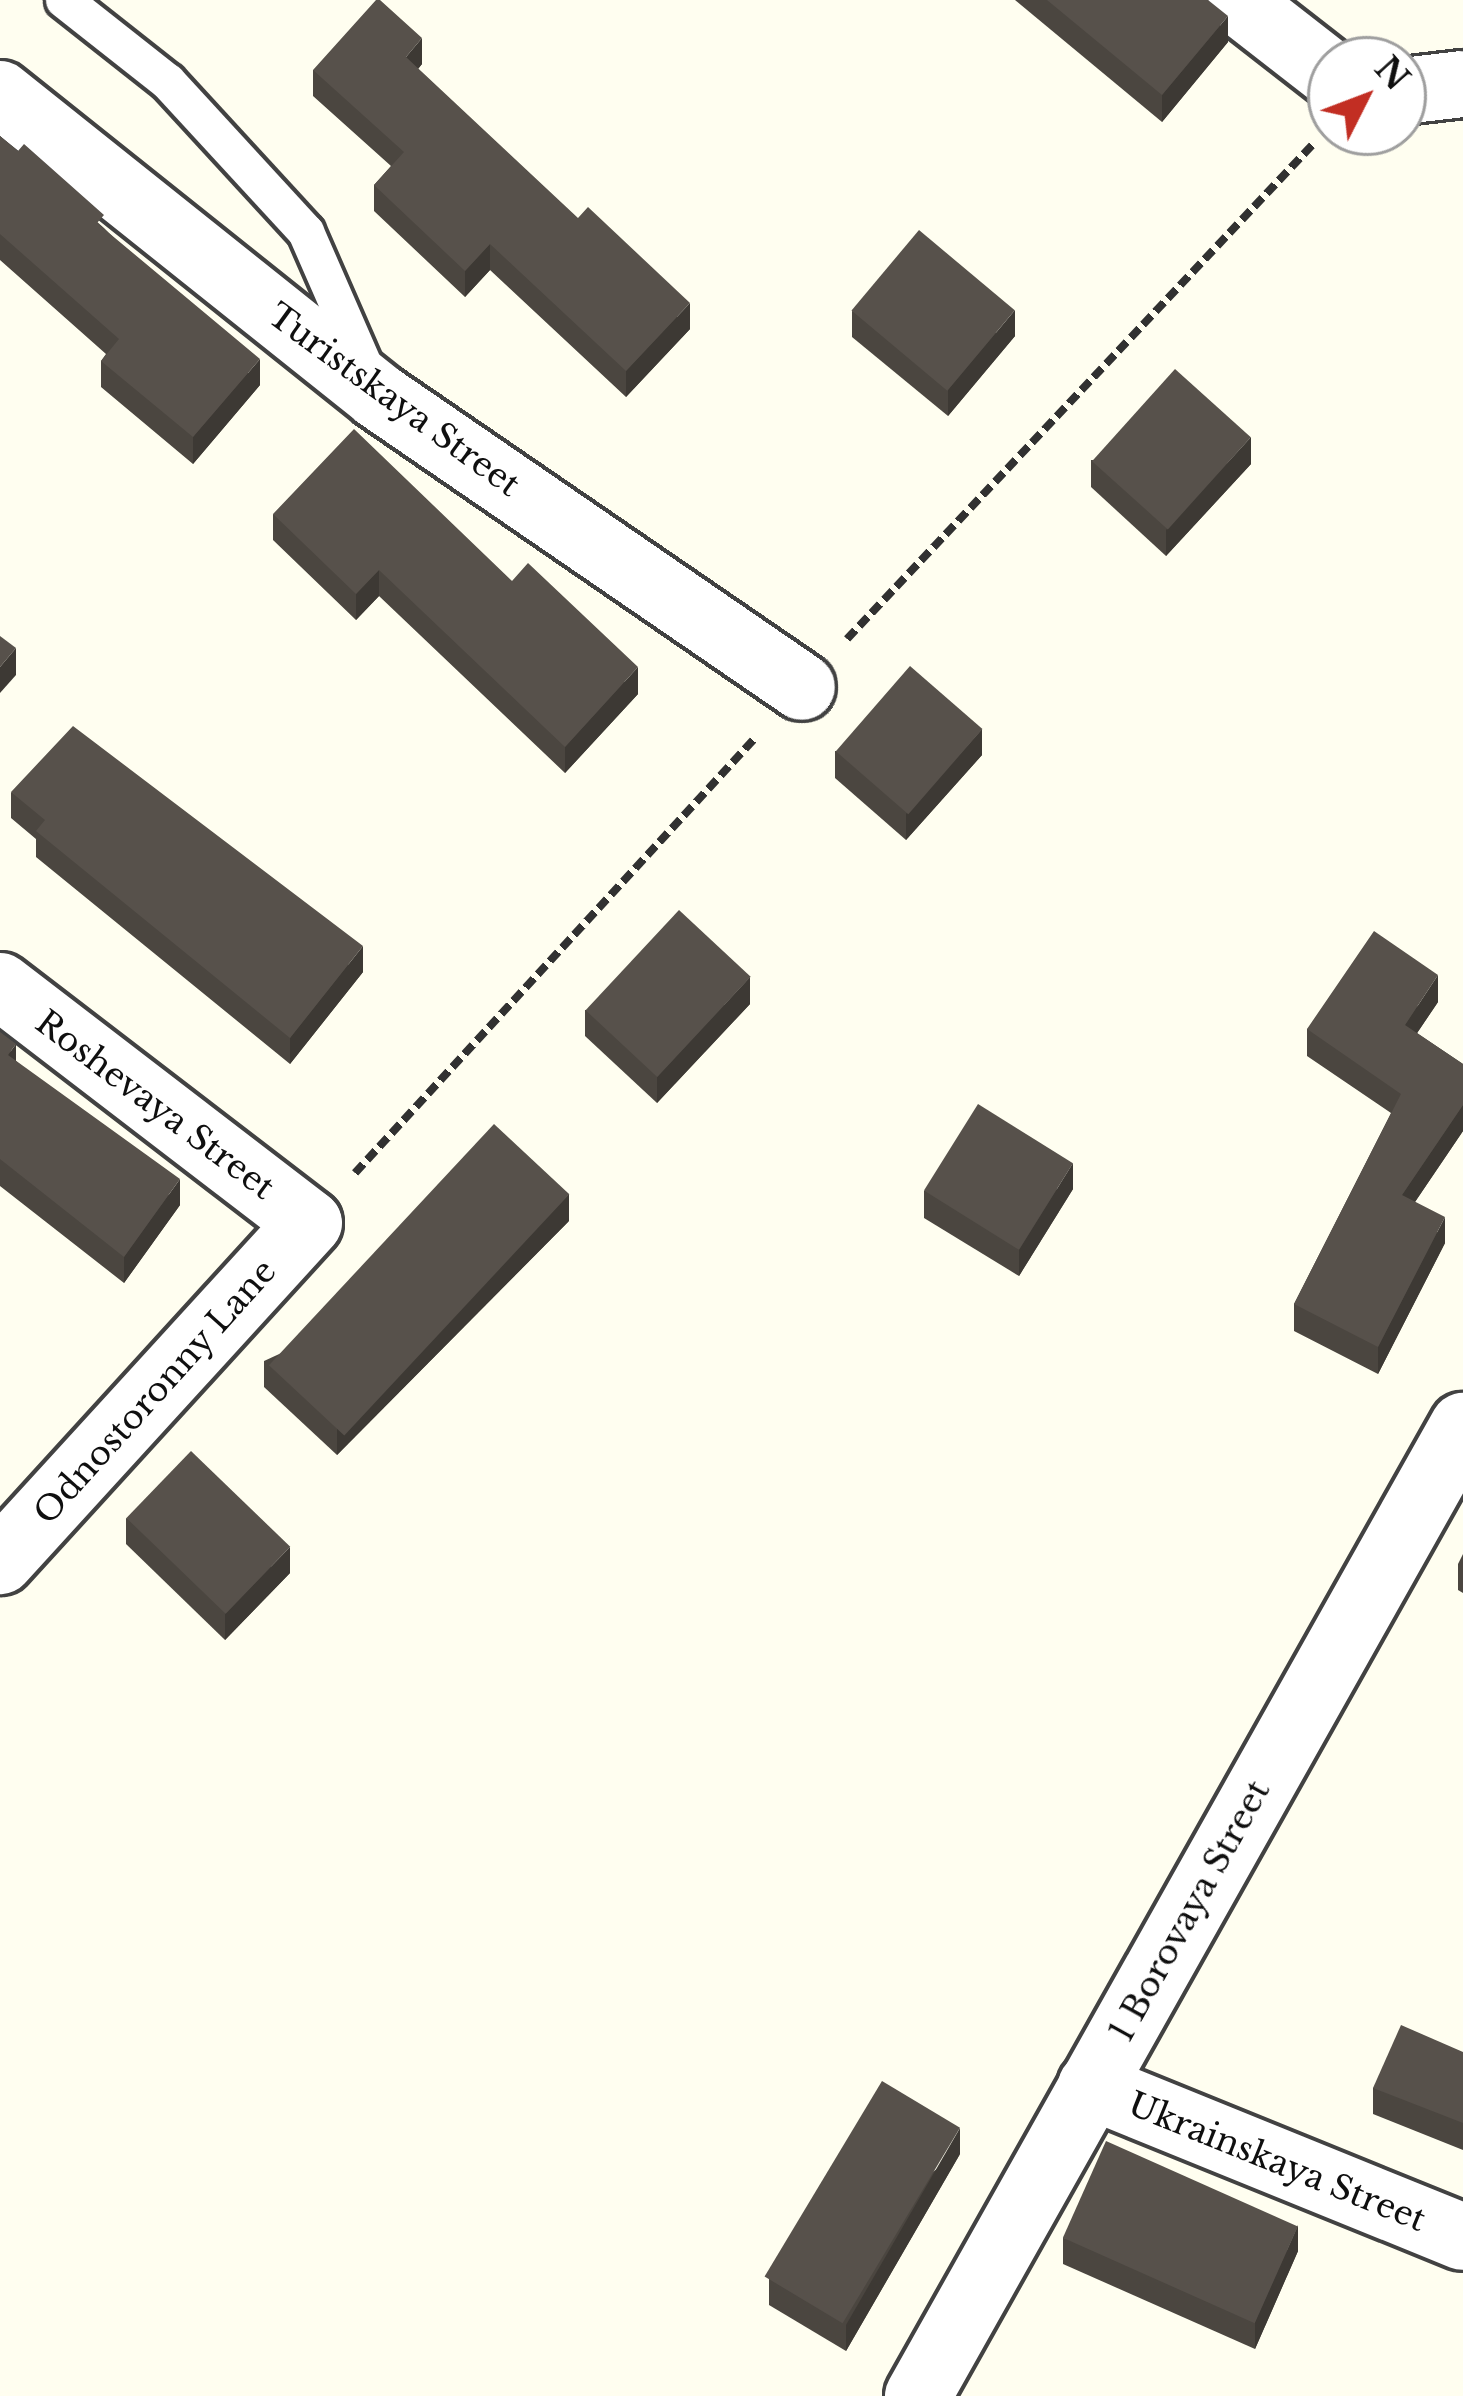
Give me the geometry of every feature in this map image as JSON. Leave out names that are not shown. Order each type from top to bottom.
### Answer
[{"type":"street","points":[[1236,0],[1307,55]]},
{"type":"street","points":[[1427,88],[1463,84]]},
{"type":"street","name":"Turistskaya Street","points":[[0,94],[378,396],[802,687]]},
{"type":"street","name":"Roshevaya Street","points":[[0,986],[309,1223]]},
{"type":"street","name":"Odnostoronny Lane","points":[[0,1561],[309,1223]]},
{"type":"street","name":"1 Borovaya Street","points":[[918,2396],[1463,1426]]},
{"type":"street","name":"Ukrainskaya Street","points":[[1091,2086],[1463,2237]]},
{"type":"lane","points":[[64,0],[168,82],[307,232],[378,396]]},
{"type":"building","points":[[376,0],[422,38],[406,57],[578,218],[588,207],[690,303],[626,371],[490,244],[465,271],[374,185],[404,152],[313,70]]},
{"type":"building","points":[[1047,0],[1208,0],[1228,16],[1162,95]]},
{"type":"building","points":[[0,136],[18,151],[24,144],[104,215],[97,223],[260,359],[193,437],[101,361],[119,339],[0,234]]},
{"type":"building","points":[[919,230],[1015,310],[947,391],[852,310]]},
{"type":"building","points":[[1175,369],[1251,437],[1168,529],[1092,461]]},
{"type":"building","points":[[354,429],[512,581],[528,563],[638,667],[565,747],[379,570],[356,594],[273,514]]},
{"type":"building","points":[[0,636],[16,648],[0,667]]},
{"type":"building","points":[[910,666],[982,729],[908,814],[836,751]]},
{"type":"building","points":[[73,726],[363,946],[290,1038],[36,831],[45,820],[11,792]]},
{"type":"building","points":[[679,910],[751,977],[657,1077],[586,1010]]},
{"type":"building","points":[[1374,931],[1438,975],[1405,1025],[1463,1064],[1463,1105],[1402,1195],[1445,1217],[1378,1347],[1294,1304],[1401,1094],[1307,1029]]},
{"type":"building","points":[[0,1032],[16,1044],[8,1055],[180,1179],[124,1257],[0,1159]]},
{"type":"building","points":[[978,1104],[1073,1163],[1019,1250],[924,1191]]},
{"type":"building","points":[[494,1124],[569,1194],[344,1436],[269,1365]]},
{"type":"building","points":[[191,1451],[290,1547],[226,1614],[126,1518]]},
{"type":"building","points":[[1401,2025],[1463,2052],[1463,2123],[1373,2088]]},
{"type":"building","points":[[882,2081],[960,2128],[843,2323],[765,2276]]},
{"type":"building","points":[[1106,2141],[1298,2226],[1255,2323],[1063,2238]]}]
